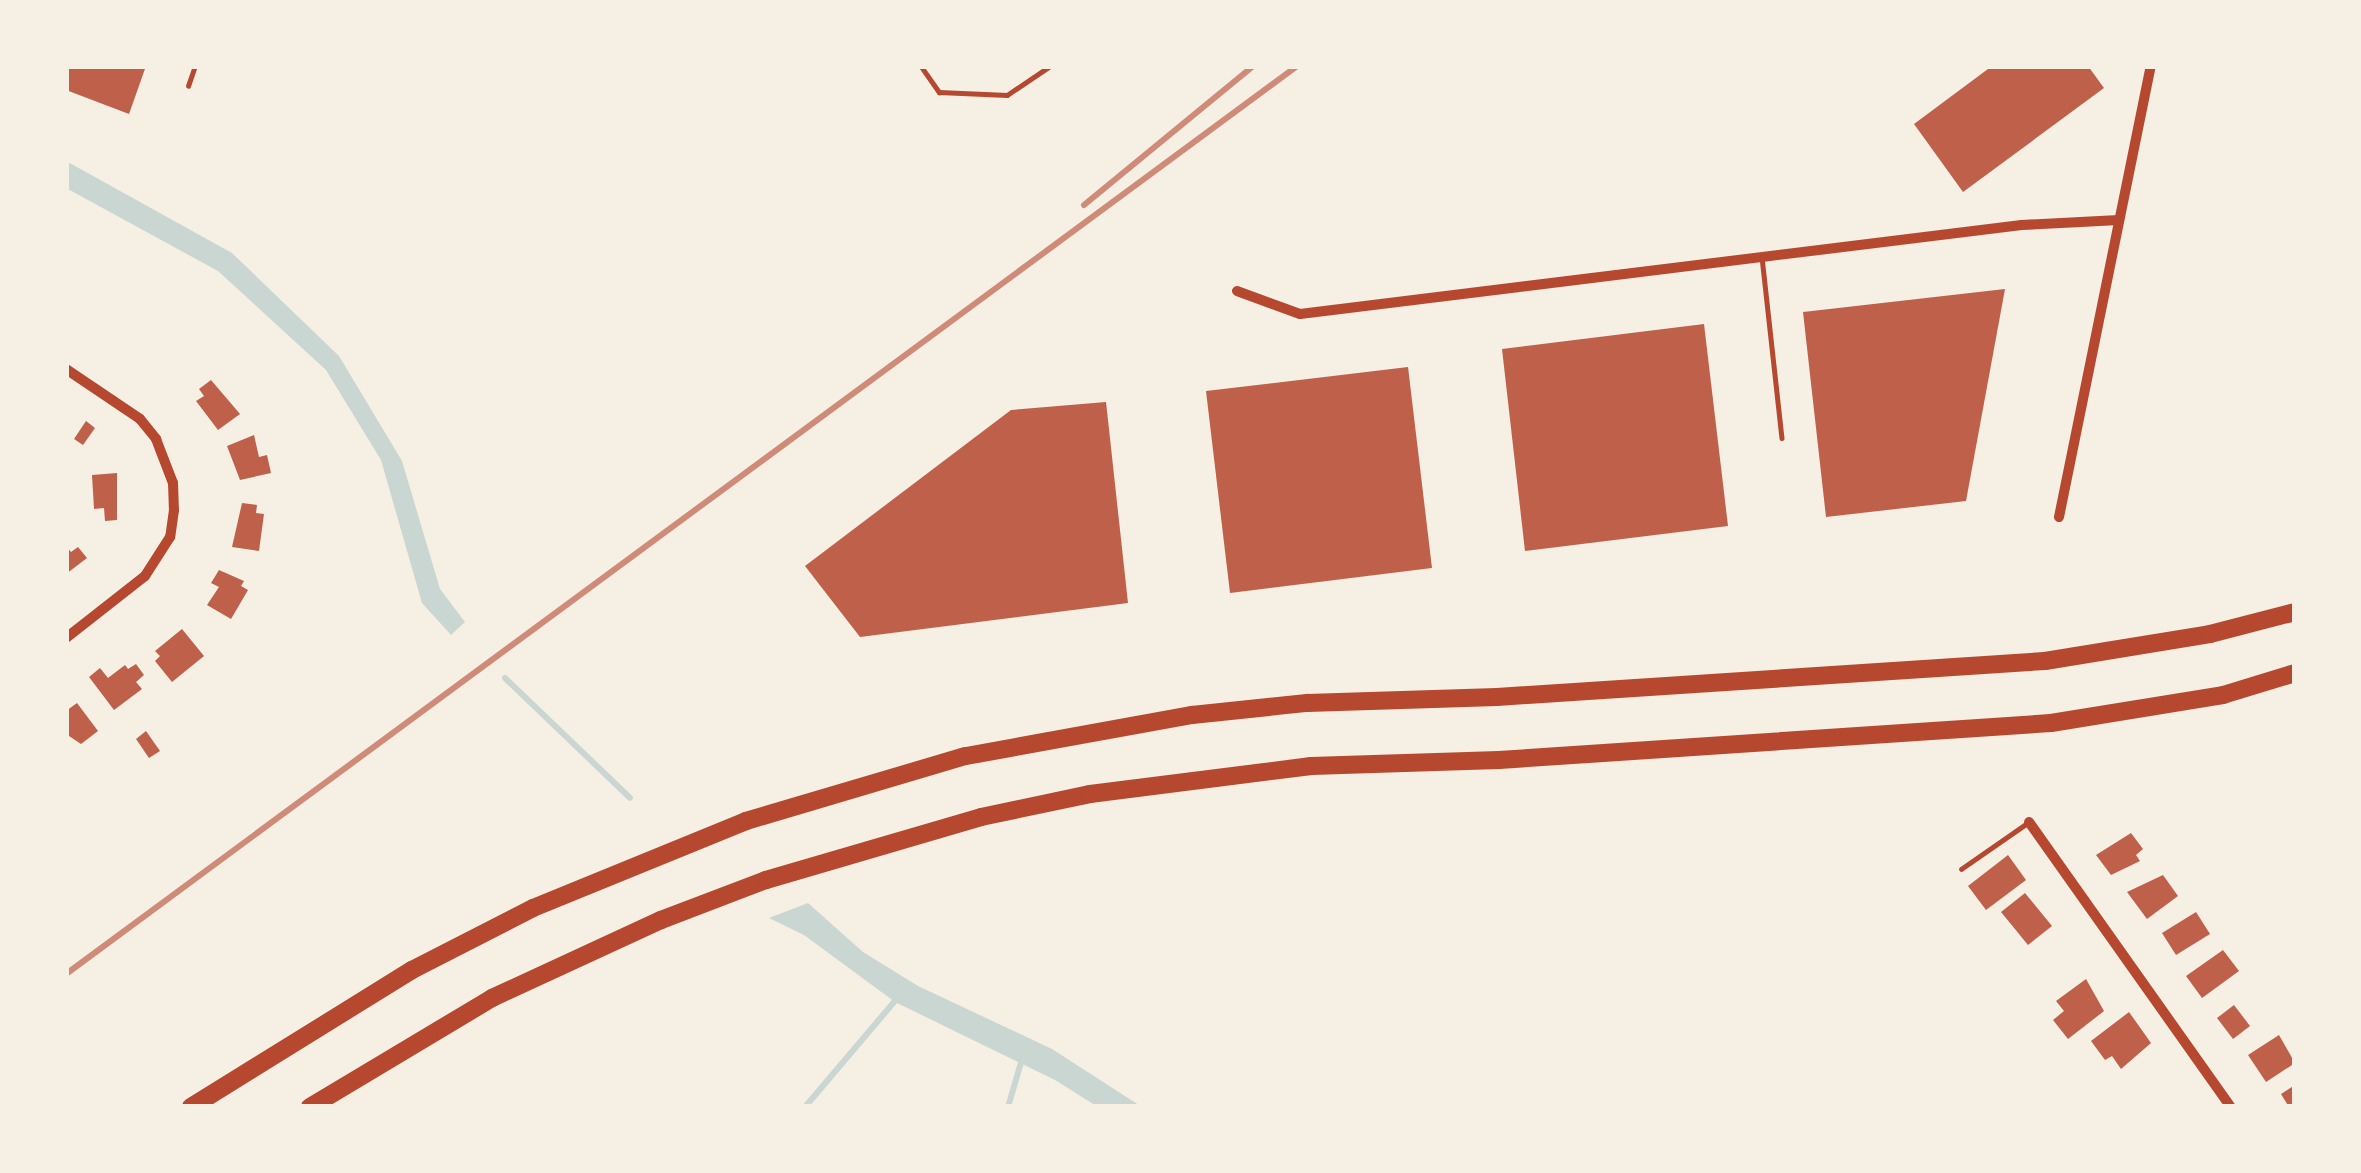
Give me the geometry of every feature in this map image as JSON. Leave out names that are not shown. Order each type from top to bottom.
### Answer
[{"type":"highway","points":[[191,1107],[412,970],[532,908],[746,821],[966,756],[1192,715],[1307,703],[1498,697],[2045,661],[2210,634],[2295,612]]},
{"type":"highway","points":[[310,1107],[476,1007],[662,920],[872,846],[1024,808],[1200,777],[1311,766],[1499,760],[2051,723],[2223,695],[2295,673]]},
{"type":"street","points":[[2059,517],[2151,66]]},
{"type":"street","points":[[1237,291],[1300,314],[2021,226],[2120,220]]},
{"type":"street","points":[[66,369],[140,419],[156,439],[173,483],[175,510],[170,537],[146,576],[66,638]]},
{"type":"street","points":[[2029,822],[2231,1107]]},
{"type":"lane","points":[[188,86],[195,66]]},
{"type":"lane","points":[[921,66],[939,92],[1007,95],[1050,66]]},
{"type":"lane","points":[[1762,257],[1782,438]]},
{"type":"lane","points":[[1961,869],[2029,822]]},
{"type":"shaded area","points":[[66,161],[232,253],[339,356],[402,461],[440,589],[465,622],[451,635],[422,603],[381,460],[326,370],[218,271],[66,188]]},
{"type":"shaded area","points":[[808,903],[863,952],[918,986],[1052,1049],[1142,1107],[1098,1107],[1055,1080],[895,1002],[804,935],[769,918]]},
{"type":"building","points":[[66,66],[146,66],[129,114],[66,90]]},
{"type":"building","points":[[1992,66],[2088,66],[2104,88],[1963,192],[1914,124]]},
{"type":"building","points":[[2005,289],[1966,501],[1826,517],[1803,312]]},
{"type":"building","points":[[1704,324],[1728,526],[1525,551],[1502,349]]},
{"type":"building","points":[[1408,367],[1432,568],[1230,593],[1206,391]]},
{"type":"building","points":[[211,380],[240,414],[218,430],[196,401],[204,396],[199,389]]},
{"type":"building","points":[[1106,402],[1128,603],[860,637],[805,566],[1011,410]]},
{"type":"building","points":[[86,421],[95,428],[83,445],[74,439]]},
{"type":"building","points":[[254,435],[259,457],[267,455],[271,473],[240,480],[227,446]]},
{"type":"building","points":[[117,473],[117,520],[105,521],[104,508],[94,509],[92,475]]},
{"type":"building","points":[[242,503],[257,505],[256,513],[264,514],[259,551],[232,547]]},
{"type":"building","points":[[66,546],[71,552],[78,547],[87,558],[66,574]]},
{"type":"building","points":[[219,570],[244,581],[241,586],[248,590],[231,619],[207,605],[219,587],[211,583]]},
{"type":"building","points":[[182,629],[204,656],[172,682],[155,661],[160,656],[155,651]]},
{"type":"building","points":[[136,664],[144,675],[136,682],[142,689],[114,710],[89,677],[100,668],[108,678],[125,665],[128,669]]},
{"type":"building","points":[[77,703],[98,731],[81,744],[66,734],[66,711]]},
{"type":"building","points":[[146,731],[160,751],[149,758],[136,739]]},
{"type":"building","points":[[2131,833],[2143,849],[2136,855],[2140,861],[2111,875],[2096,855]]},
{"type":"building","points":[[2008,855],[2026,880],[1986,910],[1968,886]]},
{"type":"building","points":[[2163,875],[2178,896],[2147,919],[2127,892]]},
{"type":"building","points":[[2025,893],[2052,926],[2028,945],[2001,912]]},
{"type":"building","points":[[2196,912],[2210,934],[2176,955],[2162,933]]},
{"type":"building","points":[[2223,950],[2239,971],[2202,998],[2186,976]]},
{"type":"building","points":[[2086,979],[2104,1011],[2068,1039],[2053,1020],[2064,1011],[2056,1001]]},
{"type":"building","points":[[2234,1005],[2250,1026],[2233,1039],[2217,1018]]},
{"type":"building","points":[[2129,1012],[2151,1043],[2121,1069],[2112,1056],[2105,1060],[2091,1041]]},
{"type":"building","points":[[2279,1035],[2295,1063],[2266,1082],[2248,1055]]},
{"type":"building","points":[[2295,1085],[2295,1107],[2289,1107],[2281,1094]]},
{"type":"waterway","points":[[505,678],[630,798]]},
{"type":"waterway","points":[[805,1107],[900,995]]},
{"type":"waterway","points":[[1008,1107],[1022,1059]]},
{"type":"railway","points":[[1084,205],[1253,66]]},
{"type":"railway","points":[[66,974],[1297,66]]}]
